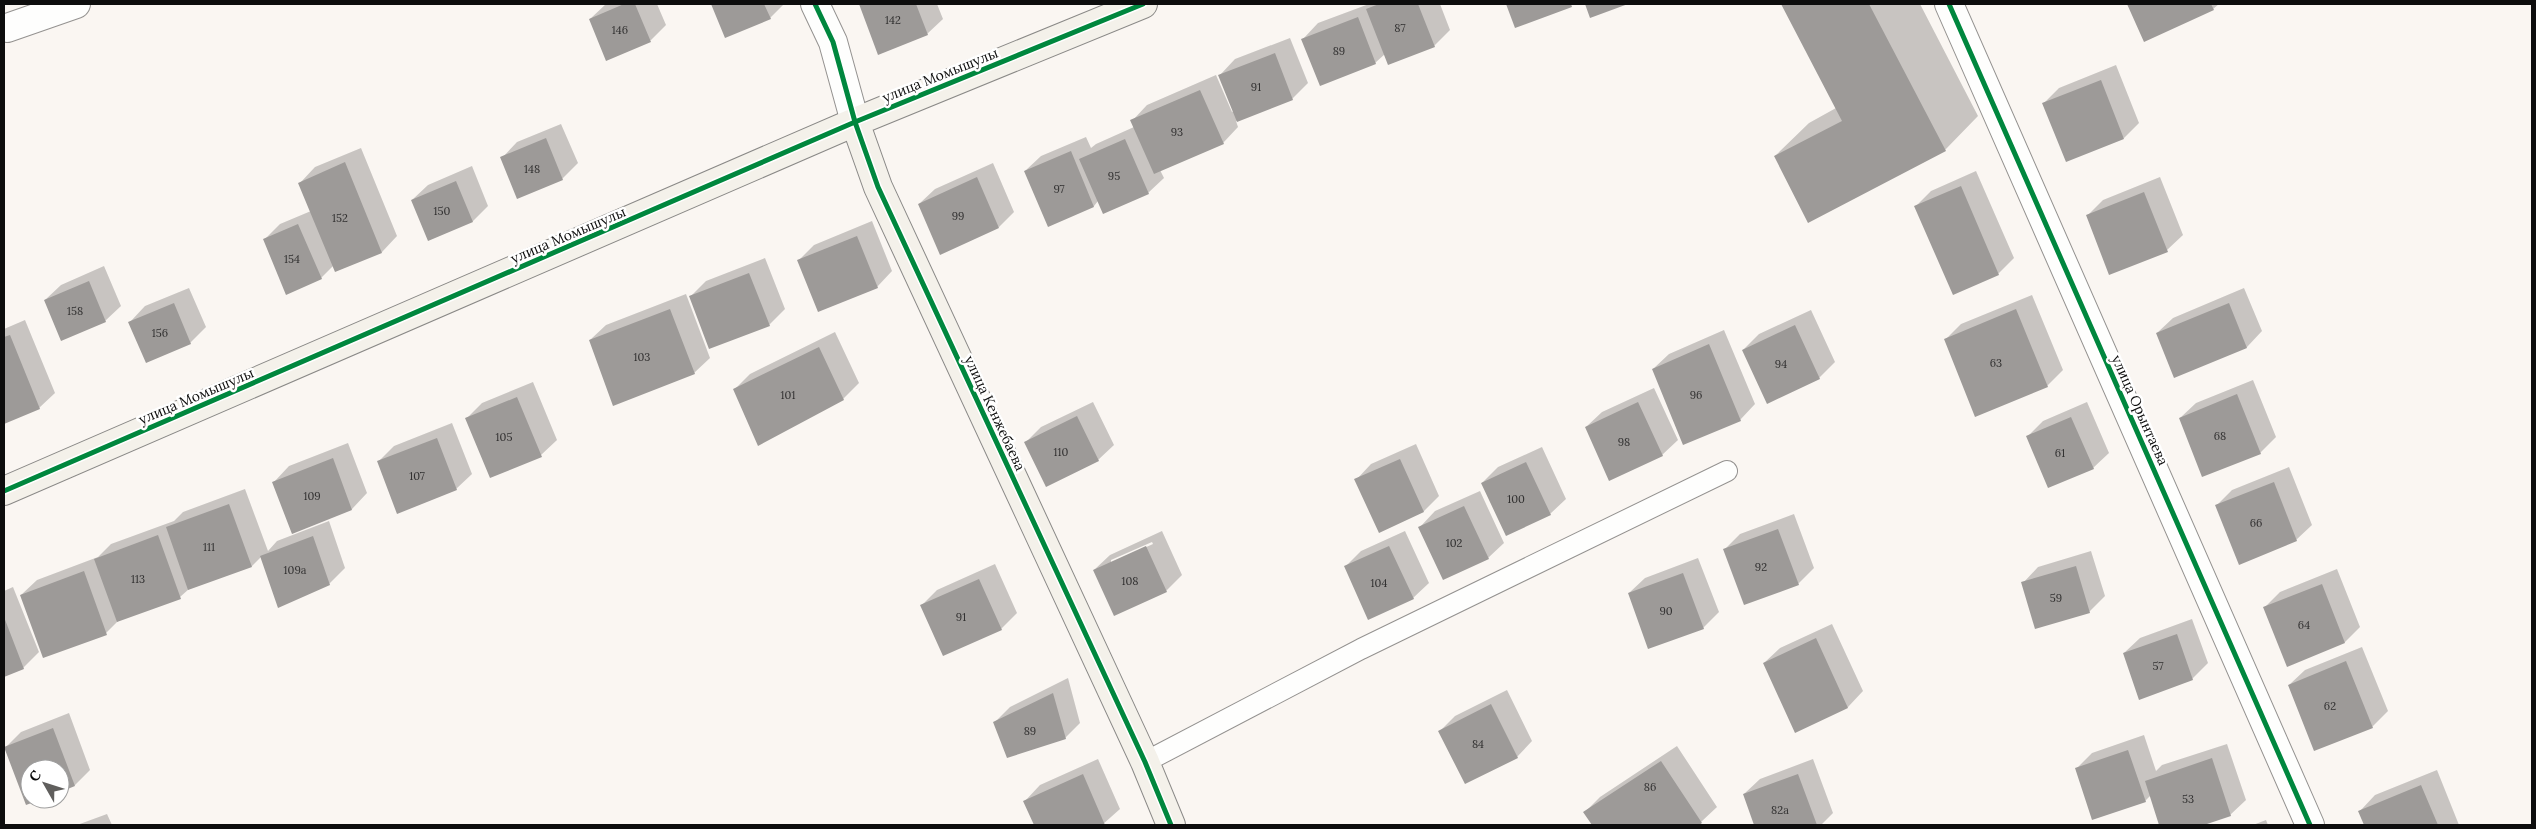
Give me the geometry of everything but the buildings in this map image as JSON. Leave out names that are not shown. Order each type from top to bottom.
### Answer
[{"type":"street","points":[[7,28],[76,4]]},
{"type":"street","name":"улица Кенжебаева","points":[[815,4],[833,42],[855,122],[878,187],[1145,762],[1171,825]]},
{"type":"street","name":"улица Момышулы","points":[[4,491],[855,122],[1143,4]]},
{"type":"street","name":"улица Орынтаева","points":[[1949,4],[2310,825]]},
{"type":"lane","points":[[1145,762],[1362,649],[1727,471]]},
{"type":"cycle path","points":[[815,4],[833,42],[855,122],[878,187],[1145,762],[1171,825]]},
{"type":"cycle path","points":[[4,491],[855,122],[1143,4]]},
{"type":"cycle path","points":[[1949,4],[2310,825]]}]
